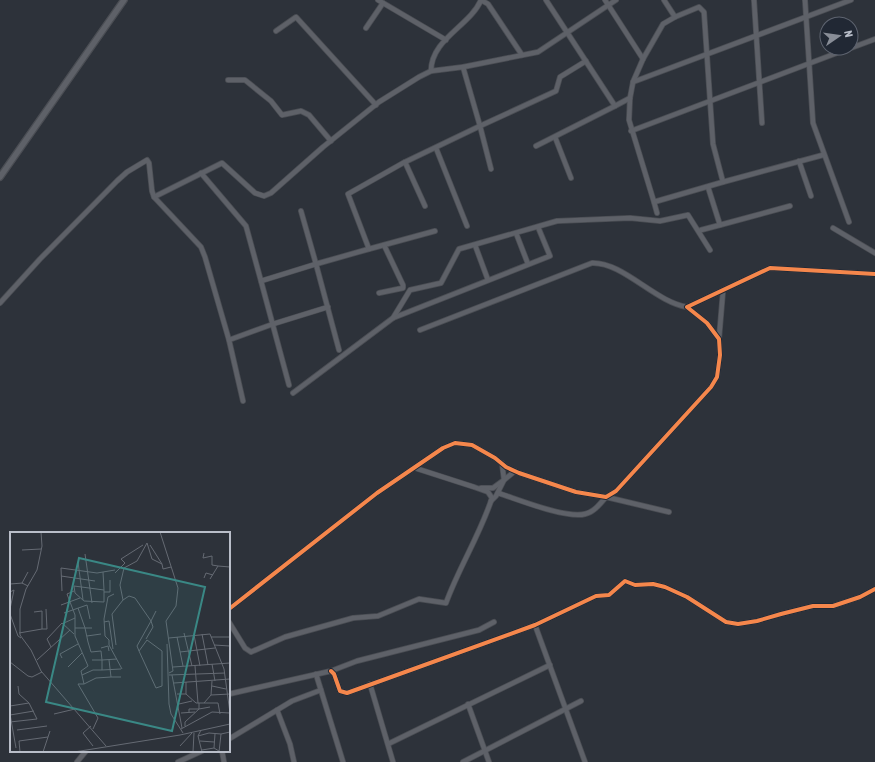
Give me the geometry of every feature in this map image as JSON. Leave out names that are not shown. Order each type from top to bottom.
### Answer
[{"type":"street","points":[[0,177],[124,0]]},
{"type":"street","points":[[378,0],[446,40]]},
{"type":"street","points":[[431,71],[431,66],[436,55],[446,40],[472,13],[481,0],[488,4],[522,56]]},
{"type":"street","points":[[546,0],[615,106]]},
{"type":"street","points":[[605,0],[643,60]]},
{"type":"street","points":[[154,197],[222,163],[255,193],[264,196],[271,193],[331,141],[376,105],[431,71],[463,67],[522,56],[543,50],[616,0]]},
{"type":"street","points":[[664,0],[675,16]]},
{"type":"street","points":[[754,0],[762,123]]},
{"type":"street","points":[[805,0],[813,123],[823,155],[849,222]]},
{"type":"street","points":[[633,82],[851,0]]},
{"type":"street","points":[[366,28],[383,3]]},
{"type":"street","points":[[657,213],[643,164],[631,131],[629,120],[630,98],[633,82],[643,60],[663,24],[675,16],[700,7],[703,9],[713,144],[723,182]]},
{"type":"street","points":[[276,31],[296,17],[376,105]]},
{"type":"street","points":[[859,45],[875,39]]},
{"type":"street","points":[[631,131],[760,81],[830,56]]},
{"type":"street","points":[[369,249],[348,194],[405,162],[556,91],[560,77],[586,61]]},
{"type":"street","points":[[463,67],[480,126],[490,169]]},
{"type":"street","points":[[228,80],[245,80],[271,101],[282,115],[301,112],[309,115],[331,141]]},
{"type":"street","points":[[536,146],[630,98]]},
{"type":"street","points":[[555,136],[571,178]]},
{"type":"street","points":[[436,148],[467,226]]},
{"type":"street","points":[[654,202],[823,155]]},
{"type":"street","points":[[0,303],[40,259],[117,181],[145,161],[149,163],[154,197],[201,247],[229,340],[244,401]]},
{"type":"street","points":[[799,161],[812,196]]},
{"type":"street","points":[[405,162],[425,206]]},
{"type":"street","points":[[201,173],[231,206],[246,226],[289,385]]},
{"type":"street","points":[[708,187],[720,225]]},
{"type":"street","points":[[702,230],[790,206]]},
{"type":"street","points":[[301,211],[339,350]]},
{"type":"street","points":[[393,318],[410,290],[441,283],[460,249],[516,232],[557,222],[630,218],[660,221],[688,215],[710,250]]},
{"type":"street","points":[[293,393],[393,318],[550,256],[538,227]]},
{"type":"street","points":[[833,228],[875,253]]},
{"type":"street","points":[[261,281],[435,231]]},
{"type":"street","points":[[516,232],[528,264]]},
{"type":"street","points":[[379,293],[403,288],[403,285],[384,245]]},
{"type":"street","points":[[475,245],[488,280]]},
{"type":"street","points":[[420,330],[592,263],[608,265],[674,304],[687,307],[707,323],[719,339]]},
{"type":"street","points":[[687,307],[770,268],[875,274]]},
{"type":"street","points":[[498,493],[572,516],[585,514],[597,508],[606,497],[616,490],[642,464],[711,387],[719,368],[719,339],[723,291]]},
{"type":"street","points":[[229,340],[273,324],[328,307]]},
{"type":"street","points":[[230,608],[377,493],[443,448],[455,443],[472,445],[515,471],[576,492],[606,497],[669,512]]},
{"type":"street","points":[[230,624],[245,648],[251,652],[285,637],[354,618],[378,616],[419,599],[446,603],[491,502],[498,493],[504,480],[502,464]]},
{"type":"street","points":[[415,468],[488,492],[492,498],[491,502]]},
{"type":"street","points":[[478,488],[493,488],[515,471]]},
{"type":"street","points":[[331,671],[334,674],[340,691],[347,693],[535,625],[596,596],[610,595],[625,581],[636,585],[653,584],[665,587],[687,597],[726,622],[738,624],[757,622],[780,614],[813,606],[833,606],[860,597],[875,588]]},
{"type":"street","points":[[230,694],[331,671],[335,668],[357,661],[479,630],[494,622]]},
{"type":"street","points":[[535,625],[567,708],[585,762]]},
{"type":"street","points":[[388,744],[550,665]]},
{"type":"street","points":[[316,674],[344,762]]},
{"type":"street","points":[[370,684],[393,762]]},
{"type":"street","points":[[230,737],[292,701],[321,690]]},
{"type":"street","points":[[463,762],[581,701]]},
{"type":"street","points":[[468,704],[489,762]]},
{"type":"street","points":[[277,710],[290,744],[294,762]]},
{"type":"street","points":[[77,762],[85,752]]},
{"type":"street","points":[[178,762],[200,752]]},
{"type":"street","points":[[222,752],[224,762]]},
{"type":"cycle path","points":[[230,608],[377,493],[443,448],[455,443],[472,445],[495,458],[506,467],[519,473],[576,492],[606,497],[616,491],[711,387],[717,377],[720,355],[719,339],[707,323],[687,307],[770,268],[875,274]]},
{"type":"cycle path","points":[[331,671],[334,674],[340,691],[347,693],[535,625],[596,596],[609,595],[625,581],[635,585],[653,584],[665,587],[687,597],[726,622],[738,624],[757,621],[813,606],[833,606],[860,597],[875,589]]}]
